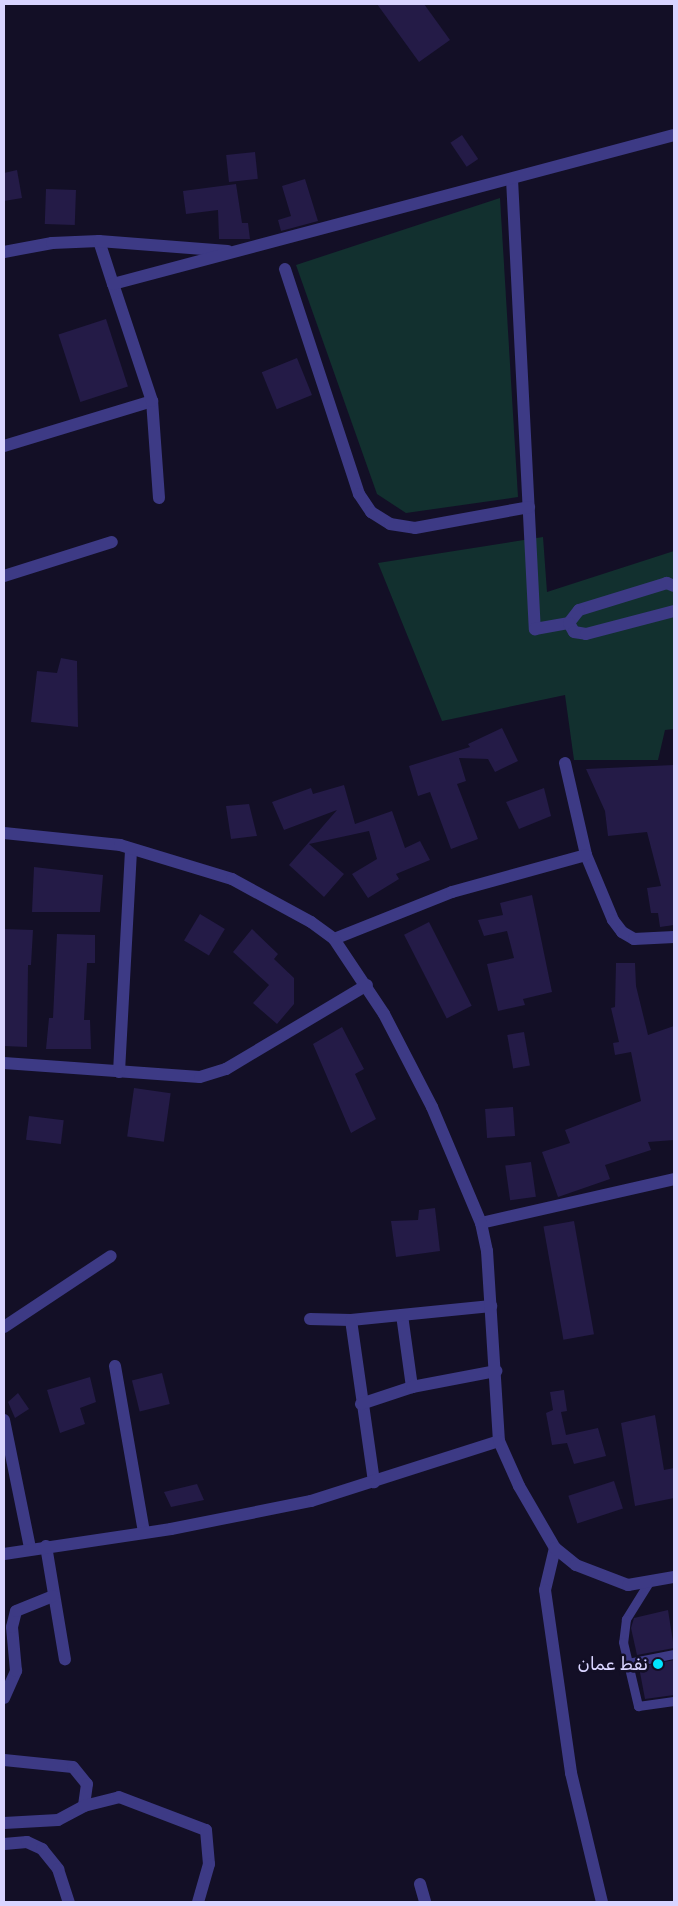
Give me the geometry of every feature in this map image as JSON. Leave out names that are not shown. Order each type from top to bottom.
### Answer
[{"type":"street","points":[[113,284],[674,135]]},
{"type":"street","points":[[512,179],[535,629],[569,623],[579,610],[667,583],[674,586]]},
{"type":"street","points":[[4,252],[52,243],[99,241],[239,252]]},
{"type":"street","points":[[99,241],[152,401],[158,498]]},
{"type":"street","points":[[285,269],[358,494],[371,512],[390,524],[415,528],[529,507]]},
{"type":"street","points":[[4,446],[152,401]]},
{"type":"street","points":[[4,576],[112,542]]},
{"type":"street","points":[[569,623],[574,632],[586,634],[674,611]]},
{"type":"street","points":[[565,763],[586,855],[622,932],[634,939],[674,938]]},
{"type":"street","points":[[4,833],[130,849],[232,879],[311,922],[334,940],[367,985],[432,1107],[481,1222],[491,1306],[499,1441],[519,1486],[555,1548],[576,1566],[628,1585],[674,1577]]},
{"type":"street","points":[[118,1072],[130,849]]},
{"type":"street","points":[[334,940],[452,892],[586,855]]},
{"type":"street","points":[[4,1063],[200,1077],[213,1074],[367,985]]},
{"type":"street","points":[[481,1222],[674,1179]]},
{"type":"street","points":[[4,1327],[111,1256]]},
{"type":"street","points":[[310,1319],[351,1320],[491,1306]]},
{"type":"street","points":[[402,1315],[412,1387]]},
{"type":"street","points":[[351,1320],[361,1404],[374,1482]]},
{"type":"street","points":[[115,1366],[144,1533]]},
{"type":"street","points":[[361,1404],[412,1387],[496,1371]]},
{"type":"street","points":[[4,1420],[30,1548]]},
{"type":"street","points":[[4,1554],[30,1548],[238,1518],[374,1482],[499,1441]]},
{"type":"street","points":[[46,1546],[64,1659]]},
{"type":"street","points":[[555,1548],[547,1568],[546,1599],[570,1773],[602,1902]]},
{"type":"street","points":[[4,1698],[16,1671],[12,1627],[16,1611],[53,1596]]},
{"type":"street","points":[[4,1760],[73,1767],[86,1784],[84,1806]]},
{"type":"street","points":[[4,1823],[58,1820],[84,1806],[119,1797],[206,1830],[209,1864],[198,1902]]},
{"type":"street","points":[[4,1844],[27,1842],[42,1849],[58,1869],[69,1902]]},
{"type":"street","points":[[420,1884],[425,1902]]},
{"type":"lane","points":[[648,1582],[622,1631],[628,1663],[638,1706],[674,1701]]},
{"type":"lane","points":[[628,1663],[674,1654]]},
{"type":"green space","points":[[500,198],[518,497],[406,513],[377,494],[296,265]]},
{"type":"green space","points":[[543,537],[547,592],[674,551],[674,729],[665,730],[658,760],[574,760],[565,695],[442,721],[378,563]]},
{"type":"building","points":[[377,4],[424,4],[450,40],[419,62]]},
{"type":"building","points":[[462,135],[478,159],[467,167],[450,143]]},
{"type":"building","points":[[255,152],[258,179],[229,182],[226,155]]},
{"type":"building","points":[[17,170],[22,198],[4,201],[4,173]]},
{"type":"building","points":[[305,179],[318,221],[281,231],[278,220],[291,216],[282,186]]},
{"type":"building","points":[[236,184],[242,223],[248,223],[250,239],[219,239],[218,210],[186,214],[183,191]]},
{"type":"building","points":[[46,189],[76,190],[75,225],[45,224]]},
{"type":"building","points":[[106,319],[128,387],[80,402],[58,334]]},
{"type":"building","points":[[297,358],[312,395],[277,409],[262,372]]},
{"type":"building","points":[[61,658],[77,661],[78,727],[31,722],[37,671],[57,673]]},
{"type":"building","points":[[502,728],[518,761],[495,772],[488,759],[459,758],[466,781],[457,784],[478,839],[451,849],[430,792],[418,796],[409,766],[470,747],[468,744]]},
{"type":"building","points":[[674,765],[674,925],[660,927],[658,913],[651,913],[647,888],[661,886],[647,832],[608,836],[605,811],[586,769]]},
{"type":"building","points":[[344,785],[355,824],[392,811],[405,848],[420,841],[430,860],[396,874],[399,879],[368,898],[352,874],[377,859],[369,831],[309,844],[344,874],[324,897],[289,865],[337,810],[284,830],[272,802],[311,788],[313,794]]},
{"type":"building","points":[[544,788],[551,816],[519,829],[506,802]]},
{"type":"building","points":[[249,804],[257,836],[231,839],[226,806]]},
{"type":"building","points":[[34,867],[103,875],[100,912],[32,912]]},
{"type":"building","points":[[532,895],[552,992],[523,999],[525,1005],[498,1011],[487,964],[514,958],[507,931],[484,936],[478,920],[503,915],[500,903]]},
{"type":"building","points":[[200,914],[225,929],[209,956],[184,941]]},
{"type":"building","points":[[429,922],[472,1006],[447,1018],[404,935]]},
{"type":"building","points":[[4,929],[33,930],[31,965],[28,965],[27,1047],[4,1046]]},
{"type":"building","points":[[252,929],[278,954],[274,959],[294,978],[294,1004],[277,1024],[253,1003],[269,985],[233,952]]},
{"type":"building","points":[[57,934],[95,935],[95,963],[87,963],[84,1020],[90,1020],[91,1049],[46,1049],[49,1018],[53,1018]]},
{"type":"building","points":[[616,963],[635,963],[636,986],[648,1035],[674,1026],[674,1140],[648,1142],[651,1150],[605,1165],[610,1179],[558,1197],[542,1152],[570,1143],[565,1130],[641,1101],[631,1052],[615,1055],[613,1043],[619,1042],[611,1008],[615,1007]]},
{"type":"building","points":[[342,1027],[364,1069],[355,1074],[376,1119],[351,1133],[313,1044]]},
{"type":"building","points":[[524,1032],[530,1065],[513,1068],[507,1035]]},
{"type":"building","points":[[134,1088],[171,1093],[164,1142],[127,1137]]},
{"type":"building","points":[[513,1107],[515,1136],[487,1138],[485,1109]]},
{"type":"building","points":[[29,1116],[64,1120],[61,1144],[26,1140]]},
{"type":"building","points":[[531,1162],[536,1197],[510,1200],[505,1166]]},
{"type":"building","points":[[435,1208],[440,1251],[396,1257],[391,1221],[418,1220],[419,1210]]},
{"type":"building","points":[[574,1221],[594,1334],[563,1340],[543,1226]]},
{"type":"building","points":[[162,1373],[170,1404],[140,1412],[132,1380]]},
{"type":"building","points":[[90,1377],[96,1402],[80,1408],[85,1424],[60,1433],[47,1390]]},
{"type":"building","points":[[564,1390],[567,1411],[561,1412],[566,1435],[598,1428],[606,1456],[574,1464],[567,1443],[552,1445],[546,1413],[553,1410],[550,1392]]},
{"type":"building","points":[[18,1393],[29,1409],[15,1418],[8,1402]]},
{"type":"building","points":[[655,1415],[664,1470],[674,1468],[674,1498],[635,1506],[621,1423]]},
{"type":"building","points":[[614,1481],[623,1509],[577,1523],[568,1496]]},
{"type":"building","points":[[197,1484],[204,1500],[171,1507],[164,1492]]},
{"type":"building","points":[[668,1610],[674,1648],[637,1655],[631,1628],[634,1618]]},
{"type":"building","points":[[674,1660],[674,1695],[645,1699],[639,1667]]},
{"type":"place","name":"نفط عمان","points":[[658,1664]]}]
